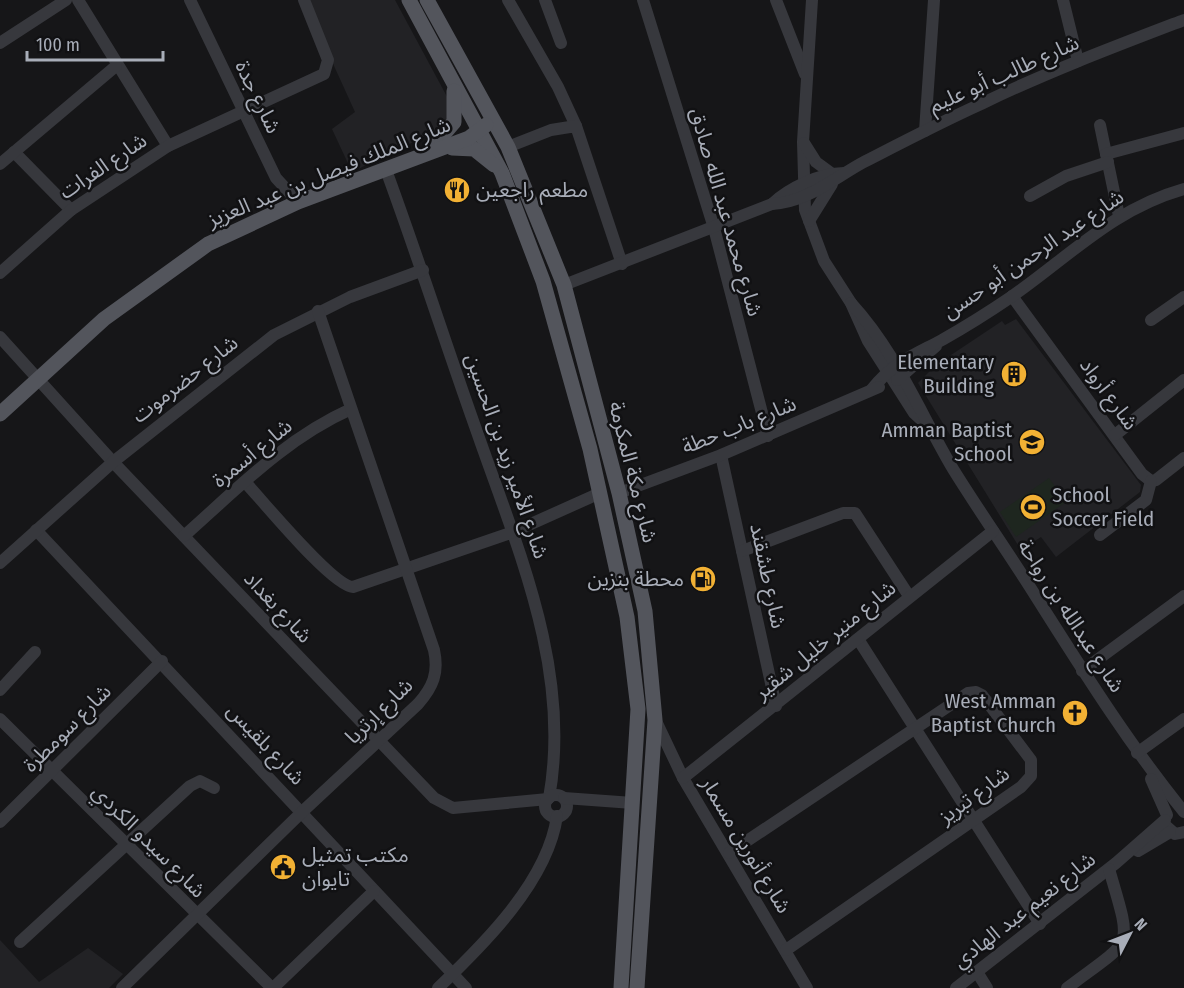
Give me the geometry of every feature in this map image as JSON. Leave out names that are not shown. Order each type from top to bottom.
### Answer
[{"type":"main road","name":"شارع مكة المكرمة","points":[[409,0],[454,85],[481,130],[502,173],[554,313],[600,493],[627,616],[638,709],[621,988]]},
{"type":"main road","name":"شارع مكة المكرمة","points":[[427,0],[508,147],[564,285],[619,493],[645,610],[655,720],[637,988]]},
{"type":"main road","points":[[429,151],[454,122],[454,85]]},
{"type":"main road","points":[[481,130],[492,117]]},
{"type":"main road","name":"شارع الملك فيصل بن عبد العزيز","points":[[0,414],[104,319],[186,257],[218,238],[298,202],[463,140],[481,130]]},
{"type":"main road","points":[[429,151],[459,147],[474,149],[502,173]]},
{"type":"street","points":[[0,43],[66,0]]},
{"type":"street","points":[[78,0],[116,66],[168,146]]},
{"type":"street","name":"شارع جدة","points":[[190,0],[276,178],[298,202]]},
{"type":"street","name":"شارع الفرات","points":[[0,273],[71,210],[168,146],[321,76],[327,71],[328,60],[304,0]]},
{"type":"street","points":[[507,0],[558,87],[576,126],[622,264]]},
{"type":"street","points":[[545,0],[561,43]]},
{"type":"street","name":"شارع محمد عبد الله صادق","points":[[643,0],[714,228],[768,435]]},
{"type":"street","points":[[776,0],[807,79]]},
{"type":"street","name":"شارع عبدالله بن رواحة","points":[[812,0],[803,142],[804,190],[809,221],[824,261],[851,303],[858,323],[891,368],[1082,671],[1137,753],[1184,812]]},
{"type":"street","points":[[925,131],[934,0]]},
{"type":"street","points":[[1063,0],[1078,61]]},
{"type":"street","name":"شارع طالب أبو عليم","points":[[564,285],[772,204],[782,195],[804,190],[844,173],[925,131],[1078,61],[1184,20]]},
{"type":"street","points":[[0,164],[116,66]]},
{"type":"street","points":[[1101,125],[1119,216]]},
{"type":"street","points":[[508,147],[551,130],[576,126]]},
{"type":"street","points":[[1030,196],[1066,176],[1107,158],[1184,133]]},
{"type":"street","points":[[803,142],[816,162],[832,178],[809,221]]},
{"type":"street","points":[[14,152],[71,210]]},
{"type":"street","name":"شارع الأمير زيد بن الحسين","points":[[386,170],[526,567],[543,637],[554,705],[556,804],[549,847],[520,897],[438,988]]},
{"type":"street","name":"شارع جدة","points":[[276,178],[282,210]]},
{"type":"street","name":"شارع عبد الرحمن أبو حسن","points":[[891,368],[939,342],[1012,296],[1119,216],[1146,202],[1184,189]]},
{"type":"street","name":"شارع حضرموت","points":[[0,563],[113,462],[283,329],[318,311],[423,270]]},
{"type":"street","name":"شارع أرواد","points":[[1012,296],[1142,474],[1157,478]]},
{"type":"street","points":[[1151,321],[1184,297]]},
{"type":"street","name":"شارع إرتريا","points":[[122,988],[428,692],[437,668],[434,650],[318,311]]},
{"type":"street","name":"شارع بغداد","points":[[0,337],[113,462],[377,741],[434,798],[448,808],[516,804],[633,803]]},
{"type":"street","name":"شارع عبد الرحمن أبو حسن","points":[[898,379],[939,342]]},
{"type":"street","name":"شارع باب حطة","points":[[872,389],[891,368]]},
{"type":"street","name":"شارع باب حطة","points":[[619,493],[721,455],[898,379]]},
{"type":"street","points":[[1115,435],[1184,380]]},
{"type":"street","name":"شارع أسمرة","points":[[184,536],[300,436],[351,410]]},
{"type":"street","name":"شارع طشقند","points":[[721,455],[776,706]]},
{"type":"street","points":[[1100,535],[1146,500],[1157,478],[1184,458]]},
{"type":"street","points":[[245,482],[340,583],[347,586],[360,586],[513,532],[600,493]]},
{"type":"street","points":[[742,551],[843,513],[855,513],[909,596]]},
{"type":"street","name":"شارع بلقيس","points":[[36,530],[162,661],[465,988]]},
{"type":"street","name":"شارع منير خليل شقير","points":[[683,778],[993,531]]},
{"type":"street","points":[[1082,671],[1184,596]]},
{"type":"street","points":[[858,639],[1040,924]]},
{"type":"street","points":[[0,690],[35,652]]},
{"type":"street","name":"شارع سومطرة","points":[[0,822],[162,661]]},
{"type":"street","name":"شارع تبريز","points":[[729,853],[963,695],[976,692],[982,695],[1031,760],[1031,776],[1021,787],[786,950]]},
{"type":"street","name":"شارع سيدو الكردي","points":[[0,719],[272,988]]},
{"type":"street","points":[[1137,753],[1184,719]]},
{"type":"street","name":"شارع أنورين مسمار","points":[[655,720],[683,778],[807,988]]},
{"type":"street","name":"شارع عبدالله بن رواحة","points":[[1145,764],[1166,817],[1179,834]]},
{"type":"street","points":[[20,942],[125,843],[196,782],[204,782],[214,788]]},
{"type":"street","points":[[1166,817],[1175,810],[1184,812]]},
{"type":"street","name":"شارع نعيم عبد الهادي","points":[[956,988],[1112,866],[1166,817]]},
{"type":"street","name":"شارع نعيم عبد الهادي","points":[[1112,866],[1179,834]]},
{"type":"street","points":[[1067,988],[1116,952],[1122,944],[1126,926],[1112,866]]},
{"type":"street","points":[[272,988],[374,891]]},
{"type":"street","points":[[977,972],[987,988]]},
{"type":"shaded area","points":[[304,0],[395,0],[452,106],[448,125],[352,172],[332,129],[355,112]]},
{"type":"shaded area","name":"Amman Baptist School","points":[[1016,319],[1141,485],[1140,492],[1056,557],[1041,537],[1021,550],[918,383],[936,365],[1002,321],[1005,325]]},
{"type":"shaded area","name":"School Soccer Field","points":[[1049,478],[1066,502],[1016,537],[1000,512]]},
{"type":"shaded area","points":[[0,940],[39,982],[88,948],[123,974],[109,988],[0,988]]},
{"type":"place","name":"مطعم راجعين","points":[[457,190]]},
{"type":"place","name":"Elementary Building","points":[[1014,374]]},
{"type":"place","name":"Amman Baptist School","points":[[1032,442]]},
{"type":"place","name":"School Soccer Field","points":[[1033,507]]},
{"type":"place","name":"محطة بنزين","points":[[703,579]]},
{"type":"place","name":"West Amman Baptist Church","points":[[1075,713]]},
{"type":"place","name":"مكتب تمثيل تايوان","points":[[283,867]]}]
